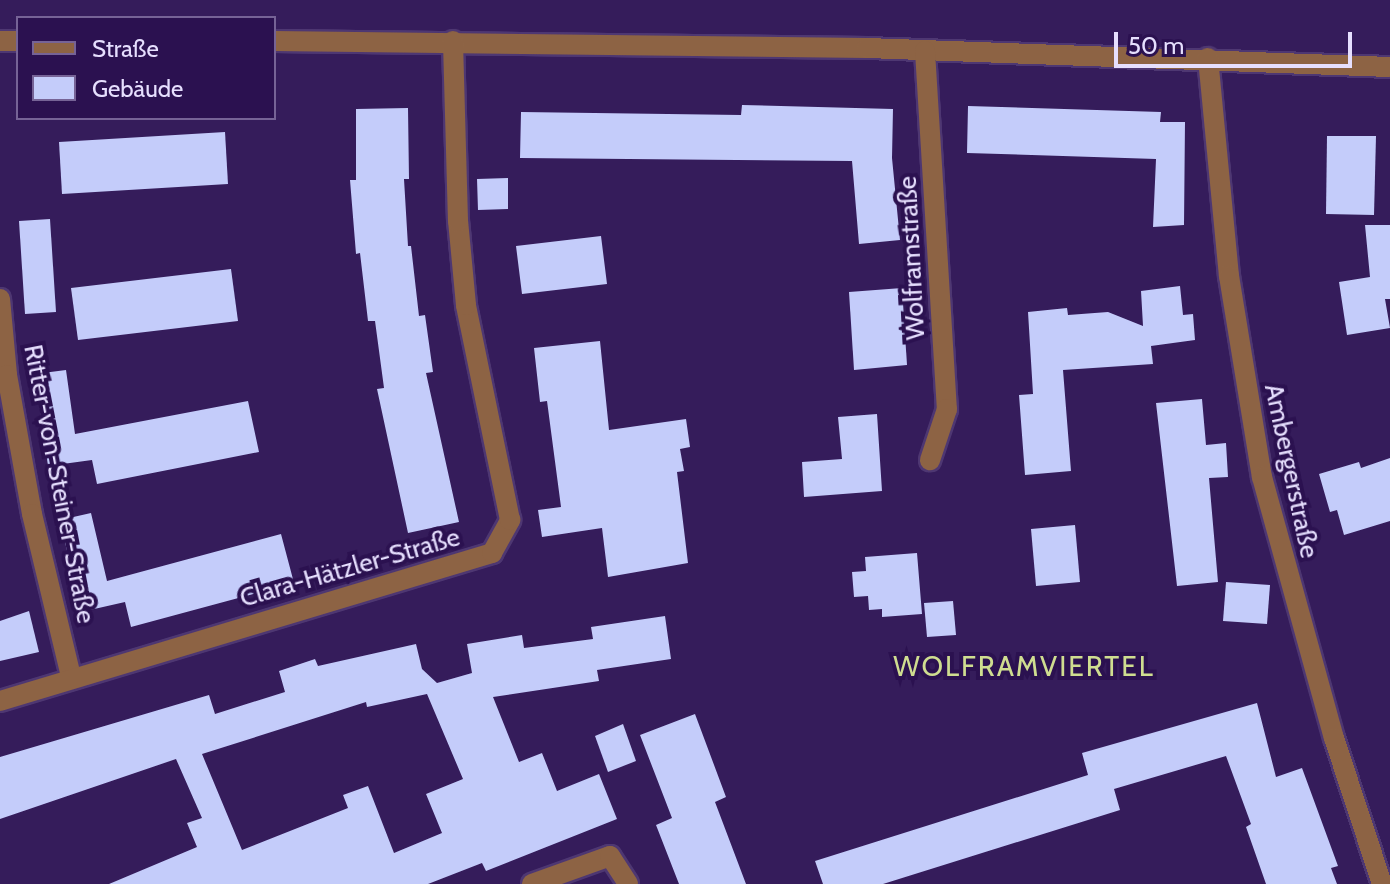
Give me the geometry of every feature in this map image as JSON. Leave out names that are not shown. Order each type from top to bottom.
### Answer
[{"type":"street","points":[[276,41],[453,41],[925,51],[1208,58],[1390,67]]},
{"type":"street","name":"Clara-Hätzler-Straße","points":[[0,701],[71,677],[492,553],[510,520],[466,305],[458,221],[453,41]]},
{"type":"street","name":"Wolframstraße","points":[[925,51],[947,409],[930,460]]},
{"type":"street","name":"Ambergerstraße","points":[[1208,58],[1231,290],[1262,477],[1334,738],[1382,884]]},
{"type":"street","name":"Ritter-von-Steiner-Straße","points":[[0,299],[7,375],[32,514],[71,677]]},
{"type":"street","points":[[532,884],[610,856],[628,884]]},
{"type":"building","points":[[742,105],[893,109],[892,158],[900,240],[859,244],[852,161],[520,158],[521,112],[741,115]]},
{"type":"building","points":[[968,106],[1161,112],[1160,122],[1185,122],[1184,225],[1153,227],[1156,159],[967,153]]},
{"type":"building","points":[[408,108],[409,179],[404,179],[408,246],[411,246],[419,316],[425,315],[433,372],[426,373],[459,522],[408,533],[377,389],[384,388],[375,321],[368,321],[360,253],[356,254],[350,180],[356,180],[356,109]]},
{"type":"building","points":[[225,132],[228,184],[62,194],[59,142]]},
{"type":"building","points":[[1327,136],[1376,136],[1374,215],[1326,214]]},
{"type":"building","points":[[508,178],[508,209],[478,210],[477,179]]},
{"type":"building","points":[[50,219],[56,312],[25,314],[19,221]]},
{"type":"building","points":[[1365,225],[1390,225],[1390,299],[1385,299],[1390,328],[1347,335],[1339,282],[1370,277]]},
{"type":"building","points":[[601,236],[607,284],[522,294],[516,246]]},
{"type":"building","points":[[231,269],[238,321],[78,340],[71,288]]},
{"type":"building","points":[[1180,286],[1183,315],[1193,314],[1195,340],[1151,346],[1153,364],[1063,370],[1071,471],[1025,475],[1019,395],[1033,394],[1028,312],[1067,308],[1068,315],[1108,312],[1143,326],[1141,291]]},
{"type":"building","points":[[902,288],[907,365],[854,370],[849,292]]},
{"type":"building","points":[[600,341],[609,430],[686,419],[690,447],[680,449],[684,471],[677,472],[688,563],[608,577],[602,528],[542,537],[538,510],[561,507],[547,401],[540,402],[534,348]]},
{"type":"building","points":[[66,370],[75,434],[248,401],[259,452],[97,484],[92,460],[48,466],[35,374]]},
{"type":"building","points":[[1202,399],[1206,445],[1226,443],[1228,477],[1209,478],[1218,582],[1177,586],[1156,403]]},
{"type":"building","points":[[877,414],[882,491],[804,497],[802,462],[842,459],[838,417]]},
{"type":"building","points":[[1390,458],[1390,521],[1344,535],[1337,510],[1330,512],[1319,474],[1359,462],[1361,468]]},
{"type":"building","points":[[91,513],[107,581],[281,534],[294,583],[131,627],[125,602],[81,612],[60,520]]},
{"type":"building","points":[[1075,525],[1080,582],[1036,586],[1031,529]]},
{"type":"building","points":[[917,553],[922,614],[882,617],[882,609],[869,610],[868,596],[854,597],[852,572],[866,571],[865,557]]},
{"type":"building","points":[[1226,582],[1270,585],[1267,624],[1223,621]]},
{"type":"building","points":[[953,601],[956,635],[927,637],[924,603]]},
{"type":"building","points":[[29,611],[39,652],[0,661],[0,621]]},
{"type":"building","points":[[665,616],[671,659],[597,670],[599,681],[493,697],[519,762],[542,753],[557,791],[599,774],[617,819],[486,871],[482,863],[428,884],[109,884],[197,847],[187,823],[202,818],[176,759],[0,819],[0,757],[209,695],[215,714],[285,692],[279,671],[315,659],[318,666],[416,644],[422,669],[437,683],[472,673],[467,644],[522,635],[524,648],[593,639],[591,627]],"holes":[[[427,694],[463,779],[426,794],[442,833],[394,853],[368,786],[343,795],[348,808],[242,850],[202,754],[366,702],[367,707]]]},
{"type":"building","points":[[1257,703],[1276,777],[1302,768],[1338,866],[1331,868],[1337,884],[1266,884],[1246,827],[1251,824],[1226,756],[1114,789],[1120,810],[883,884],[823,884],[815,861],[1088,775],[1082,753]]},
{"type":"building","points":[[695,714],[726,797],[715,802],[746,884],[679,884],[656,825],[672,818],[640,735]]},
{"type":"building","points":[[623,724],[636,761],[608,772],[595,736]]},
{"type":"district","name":"WOLFRAMVIERTEL","points":[[1024,666]]}]
